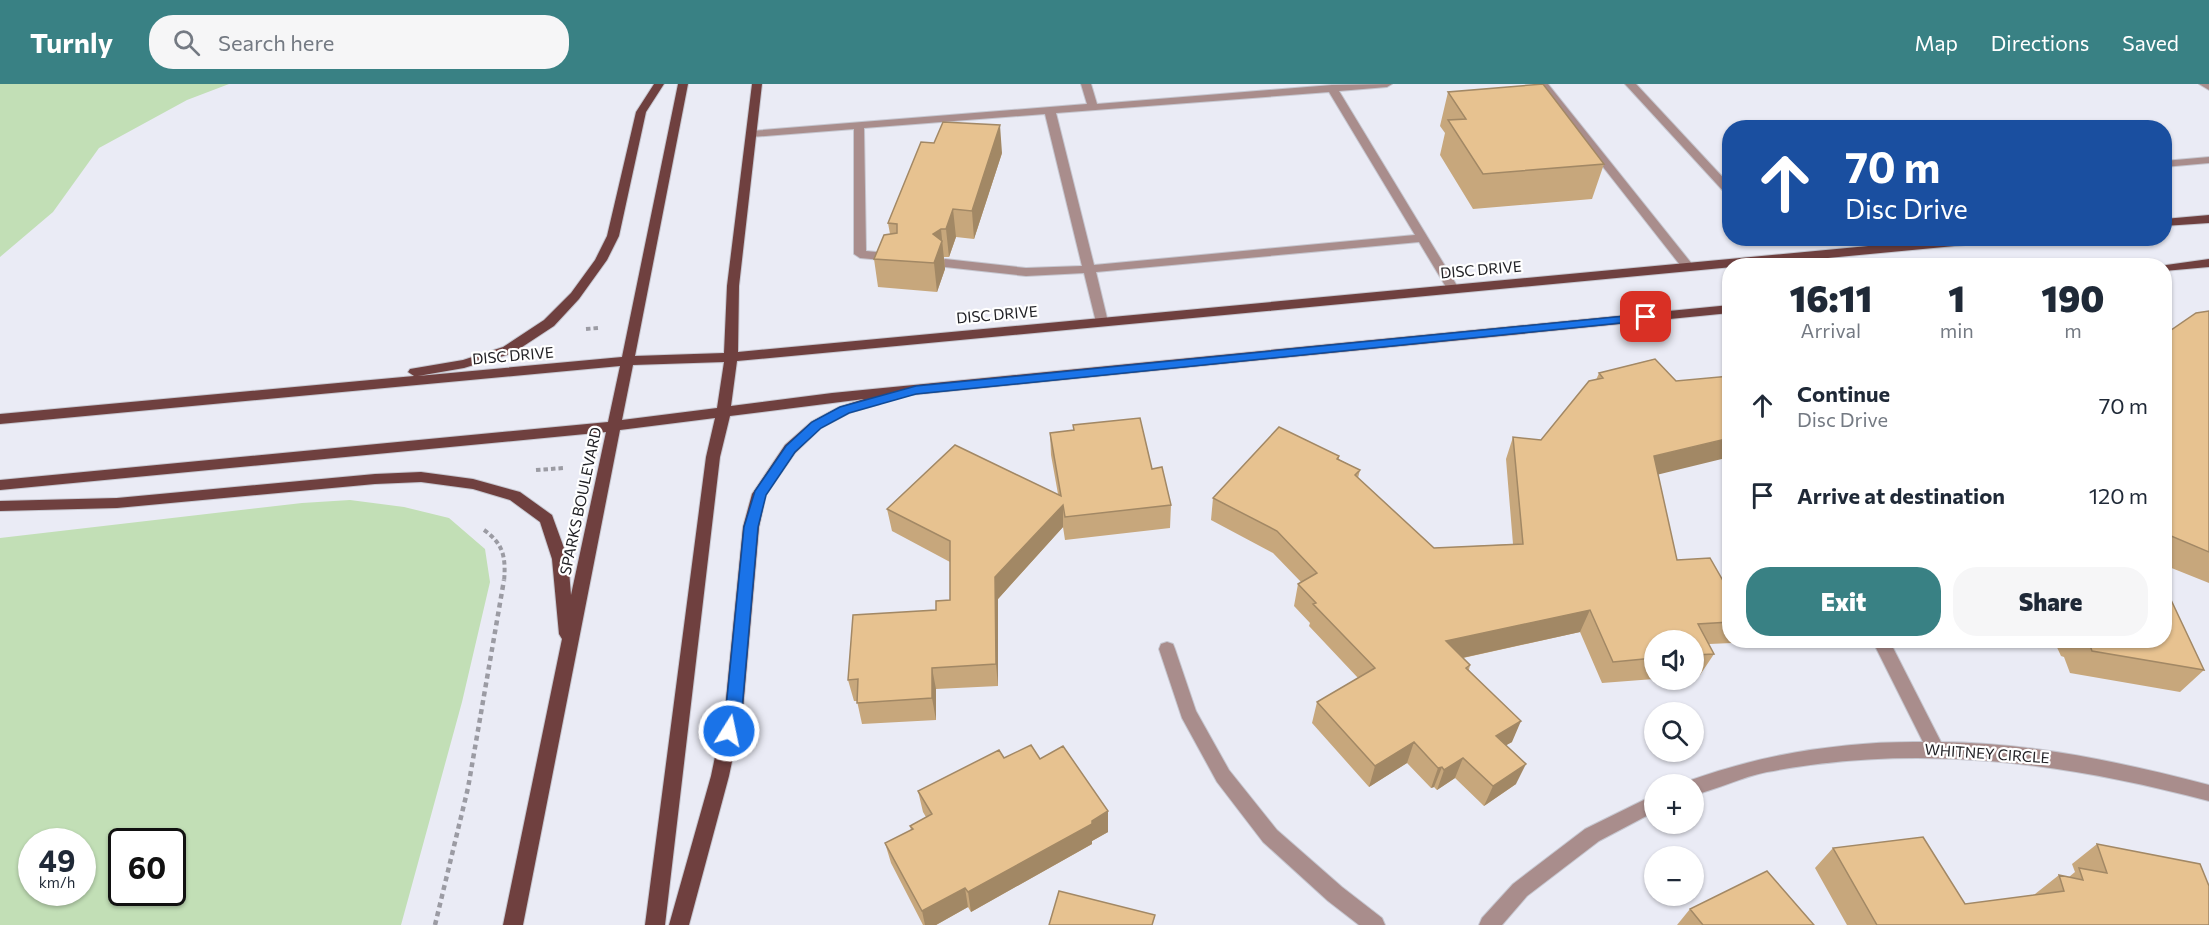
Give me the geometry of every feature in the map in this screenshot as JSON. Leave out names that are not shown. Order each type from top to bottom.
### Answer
[{"type":"main road","points":[[264,395],[464,364],[508,350],[549,323],[575,296],[595,269],[613,236],[641,112],[659,84]]},
{"type":"main road","name":"SPARKS BOULEVARD","points":[[513,925],[547,749],[616,426],[683,84]]},
{"type":"main road","points":[[655,925],[713,457],[723,414],[731,357],[733,286],[757,84]]},
{"type":"main road","points":[[2172,222],[2209,219]]},
{"type":"main road","name":"DISC DRIVE","points":[[1784,258],[1912,246]]},
{"type":"main road","points":[[2172,266],[2209,263]]},
{"type":"main road","name":"DISC DRIVE","points":[[0,419],[628,361],[731,357],[1722,264]]},
{"type":"main road","points":[[0,485],[616,426],[723,414],[832,398],[1722,310]]},
{"type":"main road","points":[[679,925],[720,776],[734,709],[751,527],[759,494],[790,449],[816,425],[844,410],[916,390]]},
{"type":"main road","points":[[0,506],[117,503],[375,479],[421,477],[473,484],[515,496],[547,519],[560,559],[568,652]]},
{"type":"street","points":[[1086,84],[1093,107]]},
{"type":"street","points":[[751,134],[1387,84]]},
{"type":"street","points":[[1543,84],[1688,267]]},
{"type":"street","points":[[1630,84],[1722,183]]},
{"type":"street","points":[[2204,84],[2209,87]]},
{"type":"street","points":[[1332,88],[1453,289]]},
{"type":"street","points":[[1050,111],[1102,322]]},
{"type":"street","points":[[859,125],[860,254],[895,257]]},
{"type":"street","points":[[2172,163],[2209,160]]},
{"type":"street","points":[[945,263],[1026,272],[1089,269],[1422,238]]},
{"type":"street","points":[[1884,648],[1935,748]]},
{"type":"street","points":[[1167,649],[1188,713],[1223,776],[1270,836],[1335,894],[1374,925]]},
{"type":"street","name":"WHITNEY CIRCLE","points":[[1704,784],[1756,767],[1829,754],[1935,748],[2049,757],[2157,778],[2209,793]]},
{"type":"street","points":[[1489,925],[1520,890],[1592,836],[1644,808]]},
{"type":"path","points":[[535,471],[564,468]]},
{"type":"path","points":[[435,925],[468,788],[504,580],[506,552],[497,538],[484,530]]},
{"type":"green space","points":[[0,84],[229,84],[187,100],[99,148],[53,212],[0,257]]},
{"type":"green space","points":[[350,500],[404,507],[449,518],[485,549],[490,582],[462,702],[401,925],[0,925],[0,538],[302,503]]},
{"type":"building","points":[[1543,84],[1604,164],[1483,174],[1448,120],[1466,119],[1448,92]]},
{"type":"building","points":[[943,122],[1000,125],[972,211],[953,209],[946,229],[933,234],[942,241],[934,263],[874,259],[884,235],[897,233],[897,224],[888,223],[921,142],[934,143]]},
{"type":"building","points":[[2209,311],[2209,552],[2172,536],[2172,330],[2196,313]]},
{"type":"building","points":[[1655,359],[1676,381],[1722,377],[1722,440],[1654,456],[1677,560],[1710,558],[1722,579],[1722,622],[1698,624],[1701,630],[1644,630],[1644,659],[1613,662],[1590,610],[1446,641],[1470,665],[1466,668],[1521,721],[1496,736],[1526,764],[1493,786],[1463,758],[1444,770],[1442,767],[1438,768],[1414,742],[1375,766],[1317,702],[1375,668],[1313,604],[1316,603],[1298,584],[1317,573],[1277,531],[1213,498],[1279,427],[1339,456],[1337,459],[1360,470],[1355,475],[1434,548],[1523,544],[1513,437],[1541,440],[1589,381],[1603,378],[1599,373]]},
{"type":"building","points":[[1140,418],[1152,469],[1162,467],[1171,505],[1065,517],[1063,505],[995,577],[996,664],[932,668],[932,698],[857,703],[858,679],[848,680],[853,615],[936,610],[936,601],[950,600],[950,541],[887,509],[955,445],[1061,496],[1050,433],[1074,430],[1073,425]]},
{"type":"building","points":[[2172,602],[2204,670],[2092,651],[2091,648],[2172,648]]},
{"type":"building","points":[[1704,635],[1714,654],[1704,654]]},
{"type":"building","points":[[1031,745],[1040,759],[1063,746],[1108,811],[1092,821],[1092,824],[968,892],[965,888],[922,911],[885,843],[913,829],[910,826],[932,814],[918,791],[999,750],[1004,758]]},
{"type":"building","points":[[1923,837],[1965,904],[2064,891],[2059,875],[2083,880],[2079,868],[2107,873],[2097,844],[2200,864],[2209,886],[2209,925],[1877,925],[1833,848]]},
{"type":"building","points":[[1767,871],[1814,925],[1703,925],[1690,909],[1704,906],[1704,902]]},
{"type":"building","points":[[1059,891],[1155,915],[1152,925],[1049,925]]},
{"type":"route","points":[[729,731],[734,709],[751,527],[759,494],[790,449],[816,425],[844,410],[916,390],[1646,317]]}]
